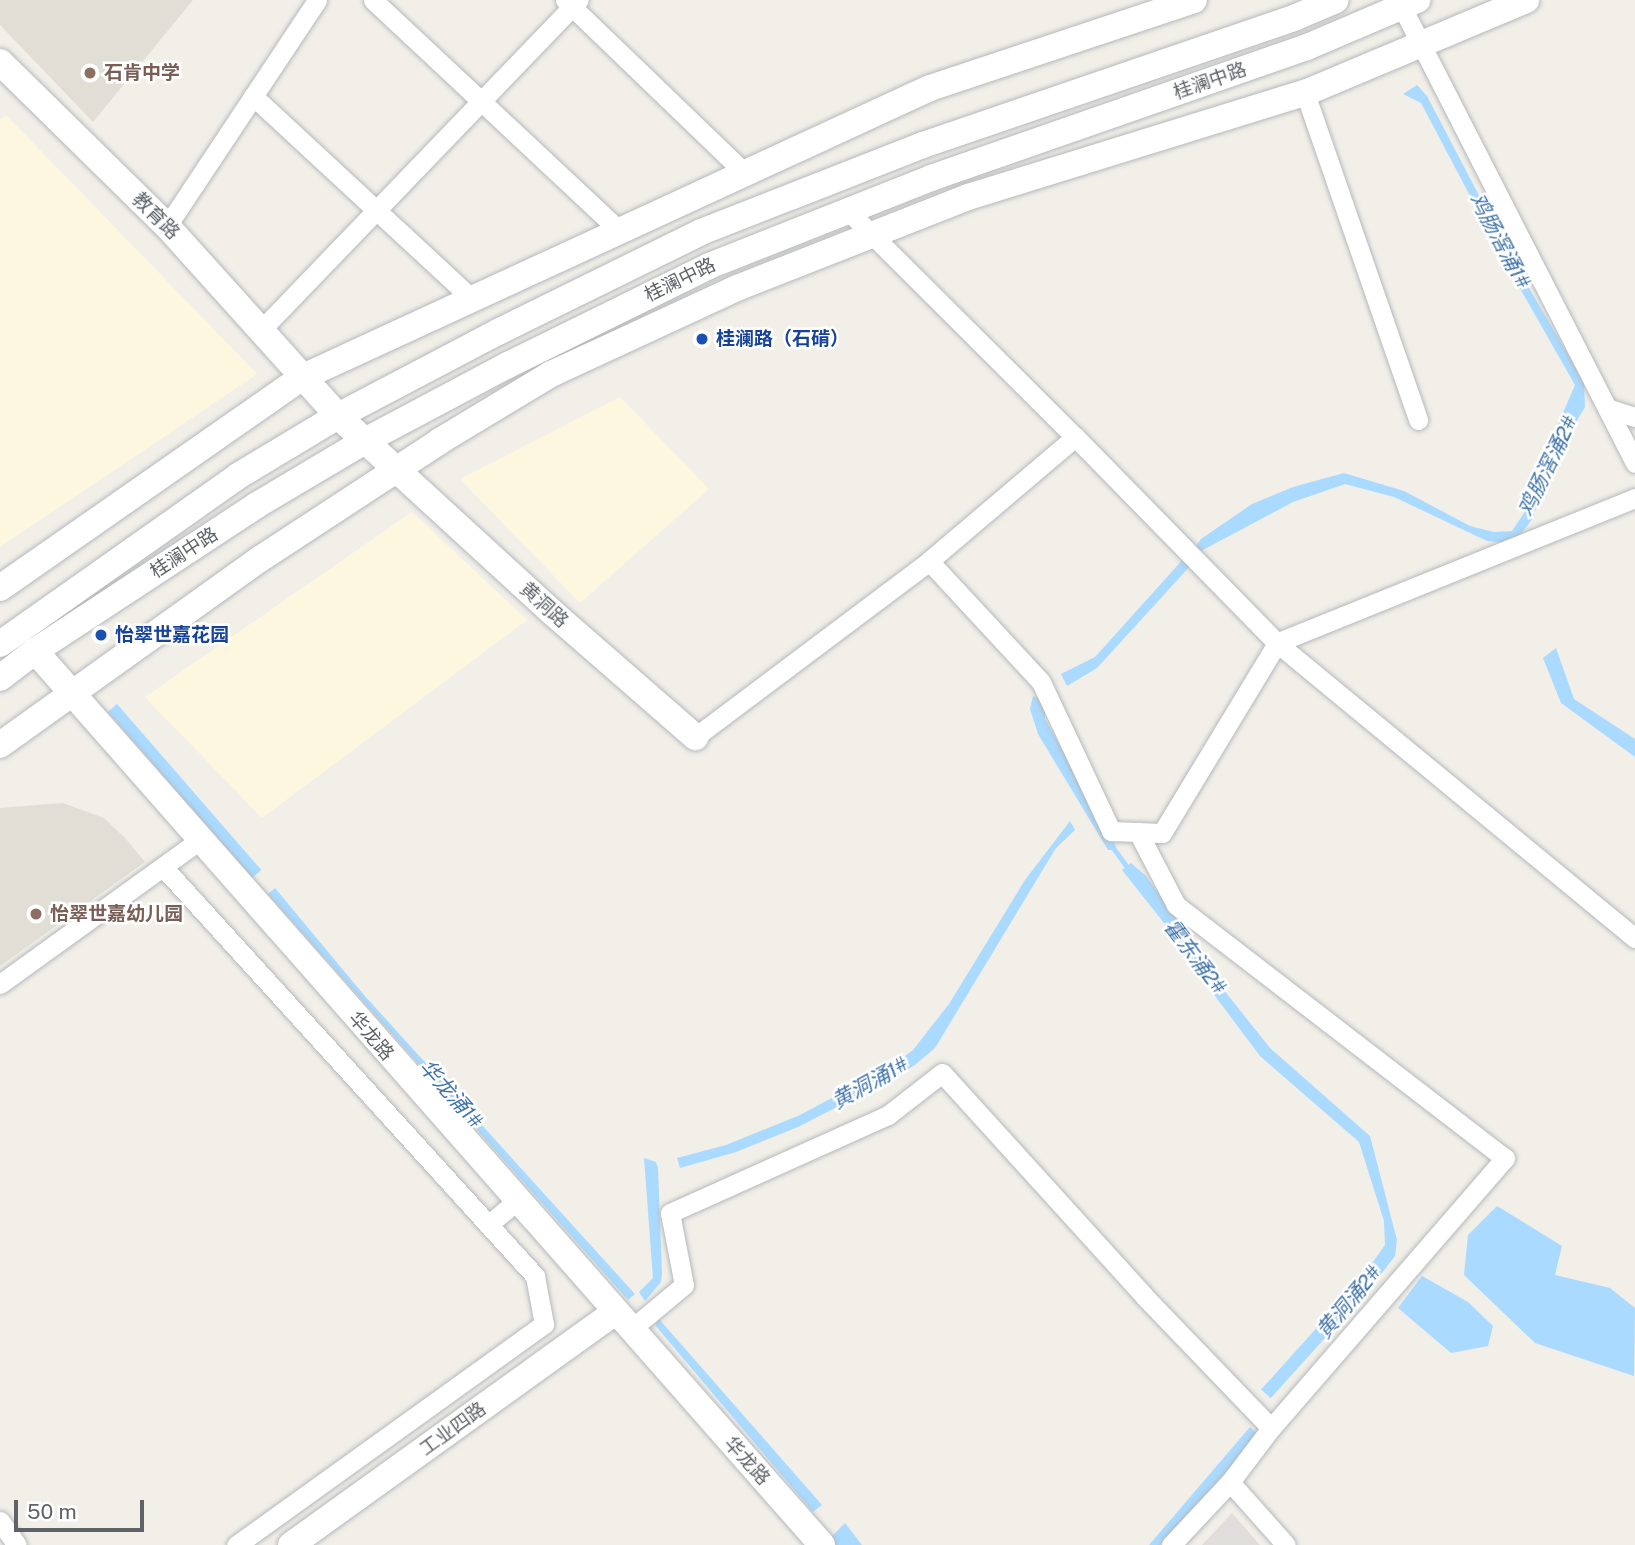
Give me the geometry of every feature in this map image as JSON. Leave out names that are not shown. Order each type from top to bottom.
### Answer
[{"type":"main road","points":[[0,588],[303,377],[930,88],[1194,0]]},
{"type":"main road","name":"桂澜中路","points":[[0,644],[238,476],[338,416],[684,241],[923,145],[1283,21],[1336,0]]},
{"type":"main road","points":[[0,745],[260,559],[396,470],[551,374],[737,288],[968,197],[1305,93],[1526,0]]},
{"type":"main road","name":"桂澜中路","points":[[0,678],[35,651],[257,505],[365,441],[508,365],[709,266],[931,178],[1307,47],[1410,3]]},
{"type":"main road","name":"教育路","points":[[4,74],[167,226],[338,416]]},
{"type":"main road","points":[[684,241],[745,173]]},
{"type":"main road","name":"黄洞路","points":[[338,416],[552,613],[695,737]]},
{"type":"main road","name":"华龙路","points":[[35,651],[622,1321],[822,1545]]},
{"type":"main road","name":"工业四路","points":[[299,1540],[622,1321]]},
{"type":"street","points":[[167,226],[317,0]]},
{"type":"street","points":[[373,0],[620,231]]},
{"type":"street","points":[[261,330],[481,102],[572,2],[745,173]]},
{"type":"street","points":[[1410,3],[1422,44],[1635,463]]},
{"type":"street","points":[[1305,93],[1418,420]]},
{"type":"street","points":[[253,96],[472,299]]},
{"type":"street","points":[[848,211],[1277,643],[1635,938]]},
{"type":"street","points":[[1607,408],[1635,417]]},
{"type":"street","points":[[695,737],[929,561],[1075,437]]},
{"type":"street","points":[[929,561],[1041,682],[1111,831],[1162,833],[1277,643],[1635,498]]},
{"type":"street","points":[[1138,832],[1176,905],[1505,1158],[1270,1428],[1230,1482],[1171,1545]]},
{"type":"street","points":[[0,984],[200,840]]},
{"type":"street","points":[[163,867],[535,1276],[544,1324],[243,1543]]},
{"type":"street","points":[[622,1321],[684,1285],[670,1213],[888,1115],[942,1073],[1144,1296],[1270,1428]]},
{"type":"street","points":[[488,1225],[517,1201]]},
{"type":"street","points":[[1230,1482],[1286,1545]]},
{"type":"street","points":[[292,1505],[299,1540]]},
{"type":"street","points":[[0,1521],[18,1545]]},
{"type":"shaded area","name":"石肯中学","points":[[0,0],[193,0],[93,122],[0,25]]},
{"type":"shaded area","points":[[6,115],[257,374],[0,547],[0,119]]},
{"type":"shaded area","points":[[620,397],[709,489],[580,603],[460,479]]},
{"type":"shaded area","points":[[412,512],[527,620],[262,818],[145,697]]},
{"type":"shaded area","name":"怡翠世嘉幼儿园","points":[[63,803],[104,818],[145,862],[0,966],[0,808]]},
{"type":"shaded area","points":[[1232,1513],[1260,1545],[1202,1545]]},
{"type":"water","points":[[1417,85],[1427,96],[1515,264],[1584,382],[1585,407],[1547,471],[1533,518],[1521,534],[1508,543],[1487,541],[1394,497],[1345,484],[1293,502],[1201,551],[1196,546],[1201,539],[1252,504],[1293,487],[1344,473],[1404,491],[1470,526],[1494,532],[1512,531],[1524,513],[1543,459],[1575,385],[1506,264],[1421,103],[1403,94]]},
{"type":"water","points":[[1186,556],[1192,564],[1097,668],[1067,686],[1061,674],[1095,657]]},
{"type":"water","points":[[1556,648],[1574,699],[1635,739],[1635,757],[1561,703],[1543,658]]},
{"type":"water","points":[[1033,696],[1045,701],[1045,719],[1116,846],[1115,850],[1108,850],[1038,734],[1030,709]]},
{"type":"water","points":[[117,704],[261,870],[252,878],[108,712]]},
{"type":"water","name":"黄洞涌1#","points":[[1070,821],[1075,830],[1056,848],[935,1048],[915,1065],[798,1127],[736,1152],[680,1168],[677,1158],[726,1145],[800,1115],[890,1067],[913,1050],[949,1004],[1025,880]]},
{"type":"water","points":[[1131,863],[1146,876],[1194,944],[1204,953],[1227,994],[1270,1048],[1370,1136],[1397,1240],[1395,1256],[1368,1291],[1358,1283],[1385,1245],[1384,1221],[1359,1142],[1260,1056],[1206,984],[1191,957],[1122,870]]},
{"type":"water","name":"华龙涌1#","points":[[275,888],[364,995],[635,1294],[628,1300],[268,894]]},
{"type":"water","points":[[644,1158],[656,1162],[658,1168],[662,1274],[661,1282],[645,1301],[639,1292],[653,1278]]},
{"type":"water","points":[[1497,1206],[1562,1246],[1555,1275],[1610,1288],[1635,1308],[1634,1376],[1535,1343],[1464,1275],[1468,1235]]},
{"type":"water","points":[[1422,1276],[1468,1302],[1493,1326],[1488,1346],[1451,1353],[1398,1308]]},
{"type":"water","points":[[1348,1293],[1358,1302],[1271,1398],[1261,1390]]},
{"type":"water","points":[[659,1319],[822,1505],[813,1512],[655,1325]]},
{"type":"water","points":[[1250,1427],[1259,1435],[1160,1545],[1149,1545]]},
{"type":"water","points":[[845,1523],[862,1545],[836,1545],[832,1536]]},
{"type":"waterway","name":"霍东涌2#","points":[[1111,845],[1130,871]]},
{"type":"waterway","name":"黄洞涌2#","points":[[1349,1302],[1364,1286]]},
{"type":"place","name":"石肯中学","points":[[90,73]]},
{"type":"place","name":"桂澜路（石𬒔）","points":[[702,339]]},
{"type":"place","name":"怡翠世嘉花园","points":[[101,635]]},
{"type":"place","name":"怡翠世嘉幼儿园","points":[[36,914]]},
{"type":"water label","name":"鸡肠滘涌1#","points":[[1500,241]]},
{"type":"water label","name":"鸡肠滘涌2#","points":[[1548,466]]}]
